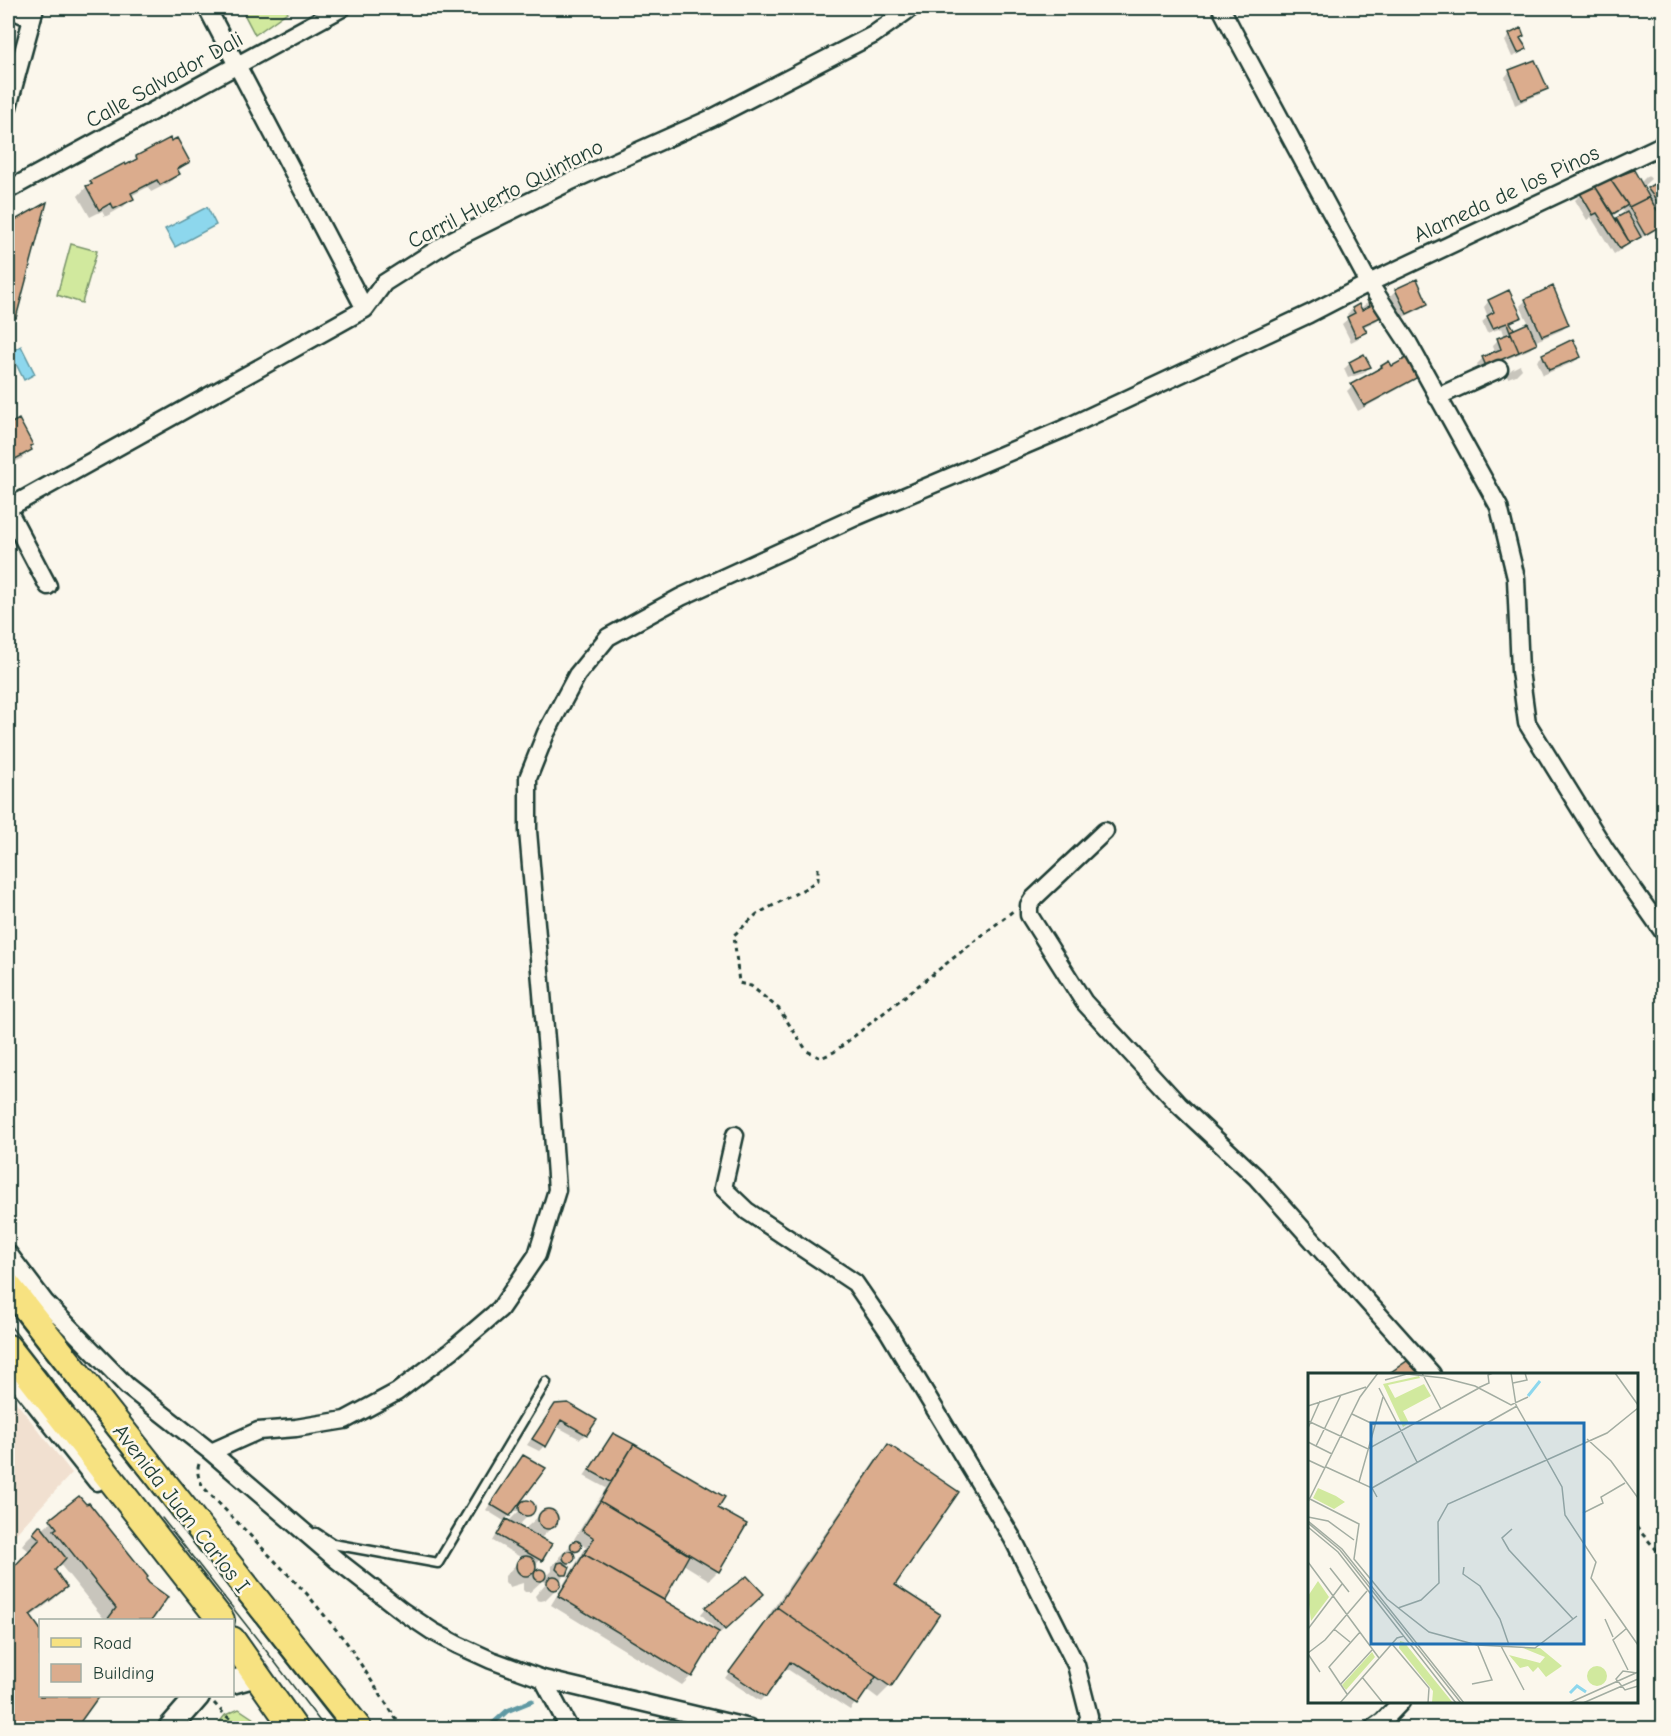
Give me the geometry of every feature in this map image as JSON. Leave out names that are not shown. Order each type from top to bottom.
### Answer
[{"type":"main road","name":"Avenida Juan Carlos I","points":[[8,1286],[358,1728]]},
{"type":"main road","name":"Avenida Juan Carlos I","points":[[8,1348],[216,1619]]},
{"type":"main road","points":[[235,1646],[244,1679],[294,1728]]},
{"type":"street","points":[[8,8],[34,14],[8,107]]},
{"type":"street","points":[[207,8],[365,309]]},
{"type":"street","name":"Calle Salvador Dali","points":[[8,190],[342,8]]},
{"type":"street","name":"Carril Huerto Quintano","points":[[8,509],[365,309],[384,284],[450,241],[569,182],[712,118],[873,35],[911,8]]},
{"type":"street","points":[[1221,8],[1369,284],[1409,344],[1499,507],[1516,578],[1520,670],[1527,723],[1605,849],[1664,933]]},
{"type":"street","name":"Alameda de los Pinos","points":[[210,1452],[258,1431],[345,1420],[397,1392],[451,1351],[500,1309],[537,1255],[557,1190],[528,831],[528,778],[546,733],[577,675],[608,638],[681,597],[858,516],[1061,430],[1664,144]]},
{"type":"street","points":[[1437,397],[1499,369]]},
{"type":"street","points":[[8,509],[48,586]]},
{"type":"street","points":[[1105,831],[1033,898],[1029,905],[1029,915],[1084,1002],[1179,1105],[1256,1177],[1431,1373]]},
{"type":"street","points":[[735,1135],[723,1188],[747,1211],[855,1283],[888,1331],[1013,1539],[1076,1665],[1089,1716],[1086,1728]]},
{"type":"street","points":[[8,1253],[45,1302],[127,1386],[210,1452],[361,1580],[432,1631],[458,1646],[491,1660],[543,1678],[750,1728]]},
{"type":"street","points":[[8,1370],[216,1619]]},
{"type":"street","points":[[543,1678],[569,1728]]},
{"type":"street","points":[[170,1728],[204,1697]]},
{"type":"street","points":[[1372,1728],[1383,1721],[1399,1703]]},
{"type":"lane","points":[[299,1527],[313,1530],[333,1544],[438,1563],[546,1382]]},
{"type":"path","points":[[818,868],[818,880],[757,914],[734,935],[739,983],[751,986],[779,1009],[807,1051],[821,1058],[834,1052],[1018,907],[1029,905]]},
{"type":"path","points":[[210,1452],[198,1465],[200,1480],[204,1488],[307,1594],[347,1643],[402,1728]]},
{"type":"path","points":[[1638,1529],[1664,1558]]},
{"type":"path","points":[[204,1697],[241,1728]]},
{"type":"shaded area","points":[[8,1392],[72,1473],[8,1542]]},
{"type":"green space","points":[[241,8],[293,8],[255,35]]},
{"type":"green space","points":[[71,244],[97,251],[82,303],[57,295]]},
{"type":"green space","points":[[239,1709],[264,1728],[215,1728],[225,1715]]},
{"type":"water","points":[[207,207],[216,225],[175,247],[165,229]]},
{"type":"water","points":[[21,346],[35,374],[24,380],[10,352]]},
{"type":"building","points":[[1521,28],[1524,36],[1520,38],[1527,49],[1518,53],[1509,34]]},
{"type":"building","points":[[1535,60],[1548,89],[1521,100],[1509,70]]},
{"type":"building","points":[[170,138],[171,141],[177,138],[190,162],[177,169],[180,174],[160,185],[157,180],[131,193],[134,199],[114,209],[111,203],[99,210],[86,186],[92,184],[90,181],[125,163],[126,165],[137,159],[136,156]]},
{"type":"building","points":[[1634,170],[1649,197],[1629,207],[1610,179]]},
{"type":"building","points":[[1610,179],[1628,205],[1613,214],[1595,186]]},
{"type":"building","points":[[1657,182],[1664,191],[1664,210],[1647,188]]},
{"type":"building","points":[[1595,186],[1630,243],[1620,249],[1597,213],[1593,215],[1580,193]]},
{"type":"building","points":[[1649,197],[1664,224],[1645,235],[1629,207]]},
{"type":"building","points":[[47,202],[16,318],[8,316],[8,224]]},
{"type":"building","points":[[1627,212],[1641,237],[1630,243],[1616,218]]},
{"type":"building","points":[[1417,279],[1428,304],[1407,314],[1395,289]]},
{"type":"building","points":[[1553,286],[1569,325],[1542,336],[1525,299]]},
{"type":"building","points":[[1509,290],[1522,317],[1510,322],[1514,329],[1510,331],[1507,323],[1493,328],[1487,316],[1494,312],[1488,300]]},
{"type":"building","points":[[1375,297],[1383,316],[1363,325],[1367,332],[1356,337],[1347,317],[1355,313],[1352,308],[1359,304],[1362,310],[1370,306],[1367,300]]},
{"type":"building","points":[[1528,323],[1537,344],[1519,352],[1510,331]]},
{"type":"building","points":[[1511,333],[1519,352],[1486,366],[1482,357],[1501,349],[1497,338]]},
{"type":"building","points":[[1573,339],[1581,357],[1549,370],[1542,354]]},
{"type":"building","points":[[1364,354],[1371,367],[1354,373],[1349,362]]},
{"type":"building","points":[[1410,356],[1420,376],[1364,406],[1351,384],[1389,361],[1392,366]]},
{"type":"building","points":[[19,419],[33,445],[30,446],[32,450],[8,463],[8,423]]},
{"type":"building","points":[[1407,1361],[1419,1373],[1389,1373]]},
{"type":"building","points":[[568,1403],[597,1420],[587,1435],[561,1420],[546,1447],[532,1439],[555,1404]]},
{"type":"building","points":[[613,1433],[634,1444],[611,1482],[589,1470]]},
{"type":"building","points":[[634,1444],[725,1497],[718,1508],[747,1524],[719,1572],[600,1501]]},
{"type":"building","points":[[888,1444],[959,1492],[895,1585],[940,1614],[891,1687],[777,1607]]},
{"type":"building","points":[[523,1455],[546,1468],[510,1516],[490,1504]]},
{"type":"building","points":[[79,1496],[86,1504],[89,1503],[148,1577],[146,1579],[149,1583],[168,1597],[153,1619],[108,1619],[116,1608],[54,1530],[57,1528],[50,1519]]},
{"type":"building","points":[[527,1500],[535,1508],[527,1516],[519,1508]]},
{"type":"building","points":[[600,1501],[689,1555],[664,1600],[584,1554],[594,1538],[582,1530]]},
{"type":"building","points":[[548,1509],[555,1512],[558,1519],[555,1526],[548,1529],[541,1526],[538,1519],[541,1512]]},
{"type":"building","points":[[506,1519],[552,1544],[542,1561],[497,1535]]},
{"type":"building","points":[[40,1525],[66,1558],[55,1570],[67,1587],[30,1615],[39,1628],[39,1697],[98,1697],[76,1728],[13,1728],[8,1721],[8,1573],[40,1539],[33,1533]]},
{"type":"building","points":[[576,1540],[582,1546],[576,1552],[570,1546]]},
{"type":"building","points":[[571,1551],[575,1557],[571,1563],[567,1563],[563,1555]]},
{"type":"building","points":[[584,1554],[719,1632],[692,1677],[558,1596]]},
{"type":"building","points":[[526,1556],[533,1559],[536,1566],[533,1573],[526,1576],[519,1573],[516,1566],[519,1559]]},
{"type":"building","points":[[562,1562],[570,1567],[567,1575],[562,1575],[556,1569],[558,1563]]},
{"type":"building","points":[[542,1569],[546,1575],[542,1581],[538,1581],[534,1573]]},
{"type":"building","points":[[554,1576],[559,1578],[561,1583],[559,1588],[554,1590],[549,1588],[547,1583],[549,1578]]},
{"type":"building","points":[[747,1576],[764,1594],[725,1630],[705,1607]]},
{"type":"building","points":[[777,1607],[876,1677],[857,1705],[790,1662],[766,1697],[729,1672]]},
{"type":"waterway","points":[[488,1728],[507,1711],[532,1701]]},
{"type":"tram line","points":[[8,1307],[339,1728]]},
{"type":"tram line","points":[[8,1323],[74,1408]]},
{"type":"tram line","points":[[162,1518],[325,1728]]}]
